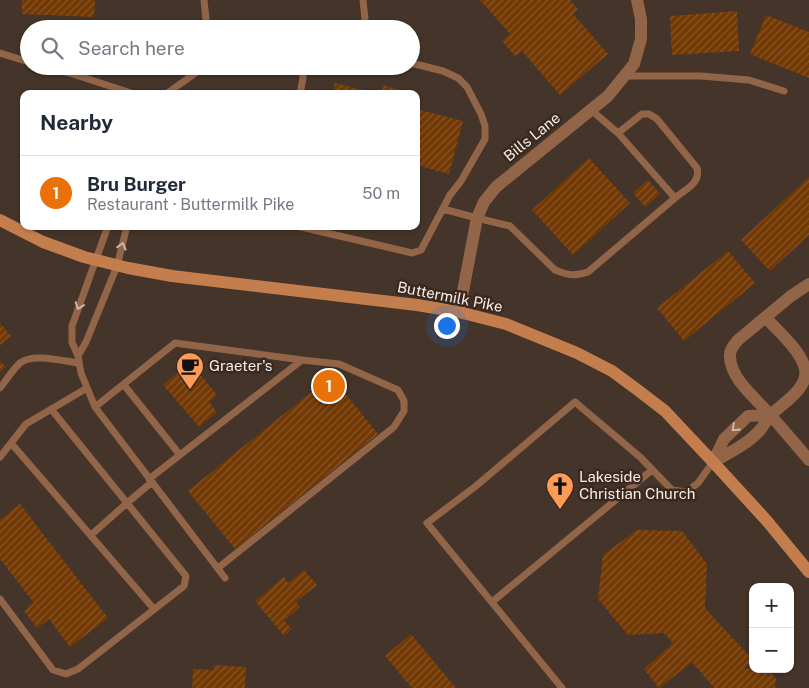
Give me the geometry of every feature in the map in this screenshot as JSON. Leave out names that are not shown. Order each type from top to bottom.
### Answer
[{"type":"main road","name":"Buttermilk Pike","points":[[0,220],[44,242],[117,266],[172,276],[417,305],[458,312],[506,324],[576,353],[612,371],[665,411],[767,521],[809,572]]},
{"type":"street","name":"Bills Lane","points":[[458,312],[477,218],[484,202],[496,187],[608,96],[625,76],[634,64],[641,39],[641,19],[637,0]]},
{"type":"street","points":[[809,284],[791,296],[738,340],[732,347],[729,355],[733,371],[744,386],[809,460]]},
{"type":"street","points":[[713,462],[742,445],[760,430],[771,415],[796,394],[805,379],[806,370],[800,356],[766,318]]},
{"type":"street","points":[[713,462],[724,438],[748,416],[771,415]]},
{"type":"lane","points":[[204,0],[206,20]]},
{"type":"lane","points":[[364,0],[365,20]]},
{"type":"lane","points":[[0,53],[20,59]]},
{"type":"lane","points":[[313,230],[412,253],[421,250],[450,195],[461,181],[485,139],[485,126],[467,87],[458,78],[444,71],[420,65]]},
{"type":"lane","points":[[76,75],[122,90]]},
{"type":"lane","points":[[172,90],[193,75]]},
{"type":"lane","points":[[301,90],[303,75]]},
{"type":"lane","points":[[625,76],[701,76],[749,80],[784,91]]},
{"type":"lane","points":[[591,110],[618,133],[675,198]]},
{"type":"lane","points":[[443,209],[510,226],[555,270],[576,276],[588,272],[696,181],[699,175],[697,168],[657,119],[649,114],[642,114],[618,133]]},
{"type":"lane","points":[[106,230],[72,326],[72,342],[80,372],[95,407],[225,578]]},
{"type":"lane","points":[[78,360],[117,266],[126,230]]},
{"type":"lane","points":[[95,407],[175,344],[339,364],[398,390],[404,400],[404,411],[394,427],[218,568]]},
{"type":"lane","points":[[0,388],[20,363],[31,358],[78,360]]},
{"type":"lane","points":[[91,535],[180,455],[302,360]]},
{"type":"lane","points":[[124,385],[180,455]]},
{"type":"lane","points":[[0,457],[26,424],[87,388]]},
{"type":"lane","points":[[562,688],[427,523],[476,486],[575,402],[640,457],[672,490],[686,492],[698,483],[713,462]]},
{"type":"lane","points":[[0,599],[53,670],[66,674],[78,669],[184,586],[186,576],[51,409]]},
{"type":"lane","points":[[12,443],[154,609]]},
{"type":"lane","points":[[492,602],[652,470]]},
{"type":"building","points":[[22,0],[95,0],[94,17],[22,14]]},
{"type":"building","points":[[480,0],[570,0],[578,9],[573,14],[608,54],[560,95],[522,51],[515,56],[502,41],[510,34]]},
{"type":"building","points":[[737,11],[739,51],[672,55],[670,16]]},
{"type":"building","points":[[766,15],[809,32],[809,78],[750,54]]},
{"type":"building","points":[[335,83],[363,90],[334,90]]},
{"type":"building","points":[[383,85],[400,90],[382,90]]},
{"type":"building","points":[[420,110],[463,121],[449,174],[420,166]]},
{"type":"building","points":[[589,158],[630,203],[573,255],[532,210]]},
{"type":"building","points":[[809,177],[809,235],[770,271],[741,240]]},
{"type":"building","points":[[648,180],[660,194],[645,207],[633,193]]},
{"type":"building","points":[[728,251],[755,283],[684,341],[657,308]]},
{"type":"building","points":[[0,323],[11,336],[0,345]]},
{"type":"building","points":[[0,361],[6,367],[0,372]]},
{"type":"building","name":"Graeter's","points":[[190,362],[217,395],[209,402],[217,412],[199,427],[163,385]]},
{"type":"building","points":[[331,376],[378,434],[235,549],[188,491]]},
{"type":"building","points":[[20,504],[108,618],[70,647],[49,619],[37,628],[24,611],[34,603],[0,559],[0,520]]},
{"type":"building","points":[[637,530],[682,531],[707,564],[705,608],[749,656],[749,663],[744,669],[749,668],[749,673],[771,673],[776,679],[775,688],[714,688],[692,662],[659,688],[644,669],[673,643],[664,633],[628,635],[598,599],[603,555]]},
{"type":"building","points":[[304,570],[317,585],[296,602],[300,607],[284,621],[292,629],[284,636],[255,601],[284,577],[288,583]]},
{"type":"building","points":[[411,634],[456,688],[412,688],[385,656]]},
{"type":"building","points":[[214,665],[246,667],[245,688],[192,688],[193,669],[214,670]]},
{"type":"place","name":"Bru Burger","points":[[329,386]]},
{"type":"place","name":"Graeter's","points":[[190,390]]},
{"type":"place","name":"Lakeside Christian Church","points":[[560,510]]}]
